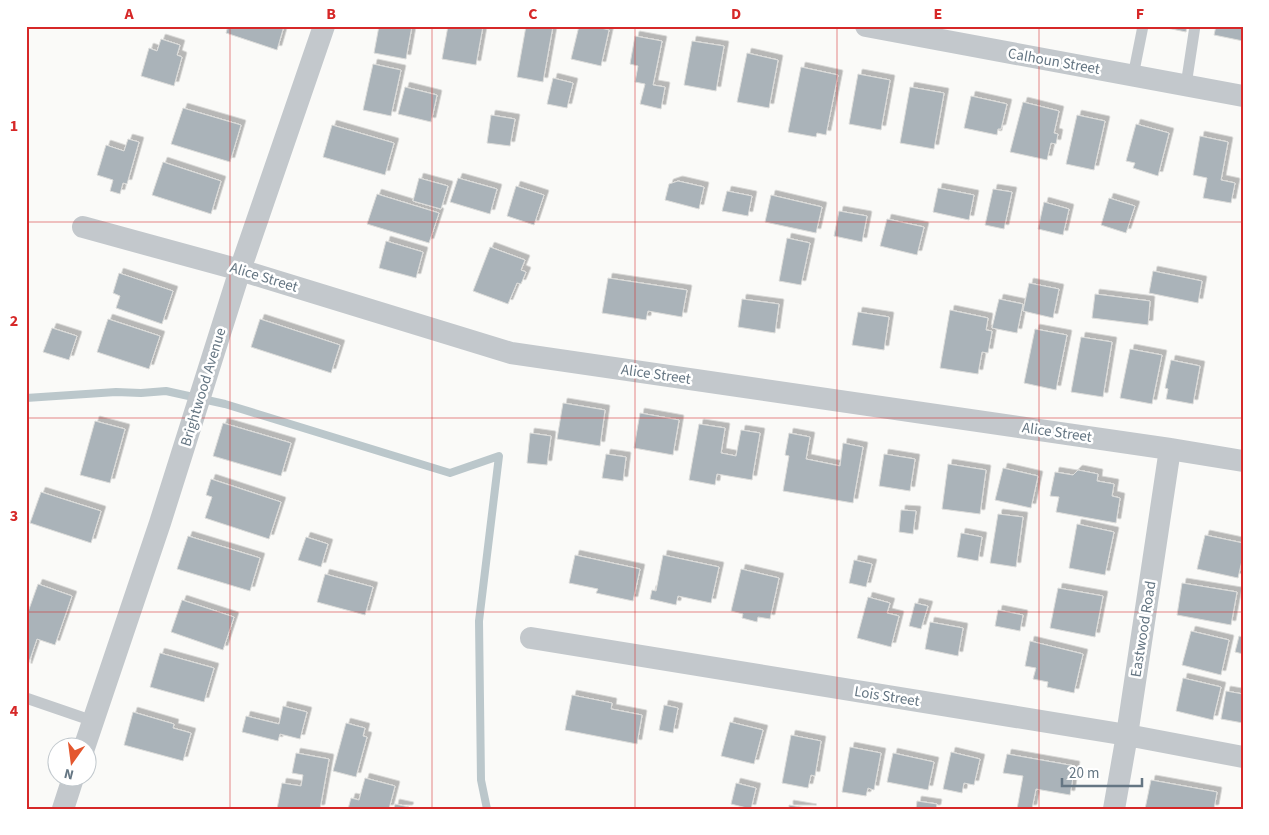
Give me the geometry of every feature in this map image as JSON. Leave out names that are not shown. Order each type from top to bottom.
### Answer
[{"type":"street","name":"Brightwood Avenue","points":[[87,738],[160,523],[240,270],[324,26]]},
{"type":"street","name":"Calhoun Street","points":[[866,26],[1243,96]]},
{"type":"street","name":"Alice Street","points":[[83,227],[240,270],[511,353],[1243,461]]},
{"type":"street","name":"Eastwood Road","points":[[1114,809],[1170,449]]},
{"type":"street","name":"Lois Street","points":[[531,638],[1127,735],[1243,757]]},
{"type":"street","points":[[63,809],[70,788]]},
{"type":"lane","points":[[1133,76],[1143,26]]},
{"type":"lane","points":[[1186,85],[1195,26]]},
{"type":"lane","points":[[26,698],[93,721]]},
{"type":"building","points":[[228,26],[284,26],[277,50],[226,33]]},
{"type":"building","points":[[379,26],[412,26],[406,59],[374,53]]},
{"type":"building","points":[[448,26],[483,26],[476,65],[442,59]]},
{"type":"building","points":[[526,26],[553,26],[543,82],[517,77]]},
{"type":"building","points":[[579,26],[593,26],[609,30],[601,66],[571,59]]},
{"type":"building","points":[[1157,26],[1187,26],[1186,32]]},
{"type":"building","points":[[1216,26],[1243,26],[1243,41],[1214,35]]},
{"type":"building","points":[[635,36],[662,41],[653,85],[665,87],[661,109],[640,104],[645,84],[635,82],[638,66],[630,64]]},
{"type":"building","points":[[161,39],[180,45],[177,55],[182,57],[174,86],[141,76],[149,48],[157,51]]},
{"type":"building","points":[[692,41],[724,46],[716,91],[684,85]]},
{"type":"building","points":[[747,53],[778,60],[769,108],[737,102]]},
{"type":"building","points":[[373,64],[401,70],[391,116],[363,110]]},
{"type":"building","points":[[801,67],[838,75],[826,135],[817,133],[816,137],[788,132]]},
{"type":"building","points":[[858,74],[890,80],[881,130],[849,124]]},
{"type":"building","points":[[553,78],[573,83],[567,108],[547,104]]},
{"type":"building","points":[[405,87],[437,95],[431,122],[398,114]]},
{"type":"building","points":[[910,87],[944,93],[934,149],[900,143]]},
{"type":"building","points":[[971,96],[1007,104],[1001,129],[998,129],[997,135],[964,128]]},
{"type":"building","points":[[1023,102],[1059,111],[1054,133],[1058,134],[1056,144],[1051,143],[1047,160],[1010,152]]},
{"type":"building","points":[[183,108],[241,125],[230,162],[171,144]]},
{"type":"building","points":[[491,115],[515,119],[510,146],[487,143]]},
{"type":"building","points":[[1077,115],[1105,121],[1094,170],[1066,164]]},
{"type":"building","points":[[1136,124],[1169,133],[1158,176],[1133,168],[1135,163],[1126,161]]},
{"type":"building","points":[[332,125],[394,143],[385,175],[323,157]]},
{"type":"building","points":[[1200,136],[1228,142],[1221,180],[1235,183],[1231,203],[1203,198],[1207,178],[1193,175]]},
{"type":"building","points":[[128,139],[139,142],[127,184],[123,183],[120,194],[110,191],[113,180],[97,175],[106,145],[124,151]]},
{"type":"building","points":[[163,162],[221,181],[211,214],[152,195]]},
{"type":"building","points":[[419,178],[448,186],[441,209],[413,201]]},
{"type":"building","points":[[458,178],[497,189],[490,214],[450,202]]},
{"type":"building","points":[[678,181],[704,187],[699,209],[665,200],[669,184]]},
{"type":"building","points":[[516,186],[544,195],[534,225],[507,216]]},
{"type":"building","points":[[938,188],[974,195],[969,220],[933,212]]},
{"type":"building","points":[[993,189],[1012,192],[1004,229],[985,225]]},
{"type":"building","points":[[727,191],[752,196],[748,216],[722,211]]},
{"type":"building","points":[[377,194],[439,213],[429,243],[367,224]]},
{"type":"building","points":[[771,195],[822,207],[816,233],[765,222]]},
{"type":"building","points":[[1109,198],[1135,206],[1126,233],[1101,225]]},
{"type":"building","points":[[1044,202],[1069,209],[1063,235],[1038,229]]},
{"type":"building","points":[[839,211],[867,216],[862,242],[834,236]]},
{"type":"building","points":[[887,219],[924,227],[917,255],[880,246]]},
{"type":"building","points":[[787,238],[810,243],[801,285],[779,281]]},
{"type":"building","points":[[386,241],[423,252],[416,278],[379,268]]},
{"type":"building","points":[[490,247],[525,260],[521,270],[526,272],[521,284],[517,283],[508,304],[473,291]]},
{"type":"building","points":[[1153,271],[1202,281],[1198,303],[1149,293]]},
{"type":"building","points":[[119,273],[173,291],[162,324],[116,308],[120,296],[113,293]]},
{"type":"building","points":[[608,278],[687,290],[682,317],[648,311],[646,320],[602,313]]},
{"type":"building","points":[[1029,283],[1059,289],[1053,318],[1023,311]]},
{"type":"building","points":[[1095,294],[1150,301],[1148,325],[1092,318]]},
{"type":"building","points":[[742,299],[779,304],[775,333],[738,327]]},
{"type":"building","points":[[999,299],[1023,304],[1017,333],[992,328]]},
{"type":"building","points":[[950,310],[988,318],[986,330],[992,331],[988,353],[982,352],[978,374],[940,368]]},
{"type":"building","points":[[858,312],[889,317],[884,350],[852,345]]},
{"type":"building","points":[[108,319],[160,336],[149,369],[97,352]]},
{"type":"building","points":[[260,319],[340,345],[331,373],[251,347]]},
{"type":"building","points":[[52,328],[77,336],[69,360],[43,352]]},
{"type":"building","points":[[1035,329],[1067,335],[1056,390],[1024,383]]},
{"type":"building","points":[[1081,337],[1112,342],[1103,397],[1071,392]]},
{"type":"building","points":[[1130,349],[1162,355],[1152,404],[1120,398]]},
{"type":"building","points":[[1171,360],[1200,366],[1193,404],[1166,399],[1168,389],[1165,388]]},
{"type":"building","points":[[563,403],[605,410],[600,446],[557,439]]},
{"type":"building","points":[[640,413],[679,420],[673,455],[634,448]]},
{"type":"building","points":[[95,421],[125,429],[110,483],[80,475]]},
{"type":"building","points":[[223,423],[291,443],[281,476],[213,456]]},
{"type":"building","points":[[699,424],[725,428],[721,453],[736,456],[741,430],[760,433],[752,480],[717,474],[715,485],[689,480]]},
{"type":"building","points":[[530,433],[551,436],[547,465],[527,463]]},
{"type":"building","points":[[789,433],[810,437],[806,459],[840,466],[843,443],[863,447],[853,503],[783,491],[789,456],[785,455]]},
{"type":"building","points":[[606,454],[626,457],[623,481],[602,478]]},
{"type":"building","points":[[884,454],[915,459],[910,491],[879,486]]},
{"type":"building","points":[[948,464],[986,470],[980,514],[942,509]]},
{"type":"building","points":[[1003,468],[1038,476],[1031,508],[995,500]]},
{"type":"building","points":[[1078,470],[1098,474],[1097,481],[1114,484],[1112,496],[1120,498],[1116,523],[1056,512],[1059,497],[1050,496],[1055,472],[1073,475]]},
{"type":"building","points":[[211,479],[281,502],[269,539],[205,518],[212,497],[206,495]]},
{"type":"building","points":[[41,492],[101,511],[91,543],[30,523]]},
{"type":"building","points":[[901,510],[916,511],[913,534],[899,532]]},
{"type":"building","points":[[998,514],[1023,517],[1016,567],[990,563]]},
{"type":"building","points":[[1077,524],[1114,532],[1105,575],[1069,568]]},
{"type":"building","points":[[961,533],[982,537],[978,561],[957,557]]},
{"type":"building","points":[[1205,535],[1243,543],[1243,556],[1238,578],[1197,569]]},
{"type":"building","points":[[188,536],[260,558],[250,591],[177,569]]},
{"type":"building","points":[[306,537],[328,544],[321,567],[298,560]]},
{"type":"building","points":[[575,555],[640,569],[633,601],[596,593],[598,589],[569,583]]},
{"type":"building","points":[[663,555],[719,567],[711,603],[678,596],[676,605],[650,599],[652,590],[656,591]]},
{"type":"building","points":[[854,560],[872,564],[866,587],[849,583]]},
{"type":"building","points":[[741,569],[779,578],[770,619],[758,617],[757,622],[742,618],[743,614],[731,611]]},
{"type":"building","points":[[325,574],[373,587],[365,615],[317,602]]},
{"type":"building","points":[[1182,583],[1237,592],[1231,625],[1177,615]]},
{"type":"building","points":[[38,584],[72,596],[55,645],[37,639],[27,668],[26,611],[28,612]]},
{"type":"building","points":[[1058,588],[1103,596],[1095,637],[1050,628]]},
{"type":"building","points":[[868,597],[890,603],[887,613],[899,616],[891,647],[857,638]]},
{"type":"building","points":[[182,600],[234,617],[223,650],[171,632]]},
{"type":"building","points":[[915,603],[928,606],[921,629],[909,626]]},
{"type":"building","points":[[998,610],[1023,615],[1020,631],[995,626]]},
{"type":"building","points":[[930,622],[963,628],[958,656],[925,649]]},
{"type":"building","points":[[1191,631],[1229,640],[1221,675],[1182,665]]},
{"type":"building","points":[[1239,636],[1243,637],[1243,654],[1235,652]]},
{"type":"building","points":[[1030,641],[1083,654],[1074,693],[1047,687],[1048,682],[1033,679],[1036,668],[1025,666]]},
{"type":"building","points":[[160,653],[214,668],[204,702],[150,687]]},
{"type":"building","points":[[1183,678],[1221,687],[1213,720],[1176,711]]},
{"type":"building","points":[[1226,691],[1243,694],[1243,723],[1221,719]]},
{"type":"building","points":[[572,695],[612,703],[611,709],[642,715],[637,744],[565,730]]},
{"type":"building","points":[[664,705],[678,708],[673,733],[659,730]]},
{"type":"building","points":[[283,706],[307,712],[300,739],[280,734],[278,741],[242,732],[246,716],[279,724]]},
{"type":"building","points":[[133,712],[174,724],[173,728],[191,733],[183,761],[124,745]]},
{"type":"building","points":[[730,722],[763,730],[754,764],[721,756]]},
{"type":"building","points":[[346,723],[365,728],[363,736],[367,737],[356,777],[333,771]]},
{"type":"building","points":[[791,735],[821,741],[815,776],[811,775],[808,788],[782,783]]},
{"type":"building","points":[[850,747],[881,753],[874,790],[868,788],[866,796],[842,792]]},
{"type":"building","points":[[951,752],[980,759],[974,785],[964,783],[962,793],[943,789]]},
{"type":"building","points":[[296,753],[329,759],[320,809],[277,809],[282,783],[301,786],[303,775],[292,773]]},
{"type":"building","points":[[893,753],[934,762],[928,790],[887,782]]},
{"type":"building","points":[[1007,754],[1075,766],[1070,795],[1036,789],[1032,809],[1017,809],[1023,776],[1003,773]]},
{"type":"building","points":[[365,778],[395,786],[389,809],[348,809],[351,798],[359,800]]},
{"type":"building","points":[[1151,780],[1217,792],[1214,809],[1145,809]]},
{"type":"building","points":[[736,783],[756,788],[751,809],[731,804]]},
{"type":"building","points":[[917,801],[937,804],[936,809],[916,809]]},
{"type":"building","points":[[395,804],[409,807],[408,809],[394,809]]},
{"type":"building","points":[[789,805],[812,809],[789,809]]},
{"type":"waterway","points":[[26,398],[166,391],[225,404],[450,473],[499,456],[479,621],[481,780],[487,809]]}]
